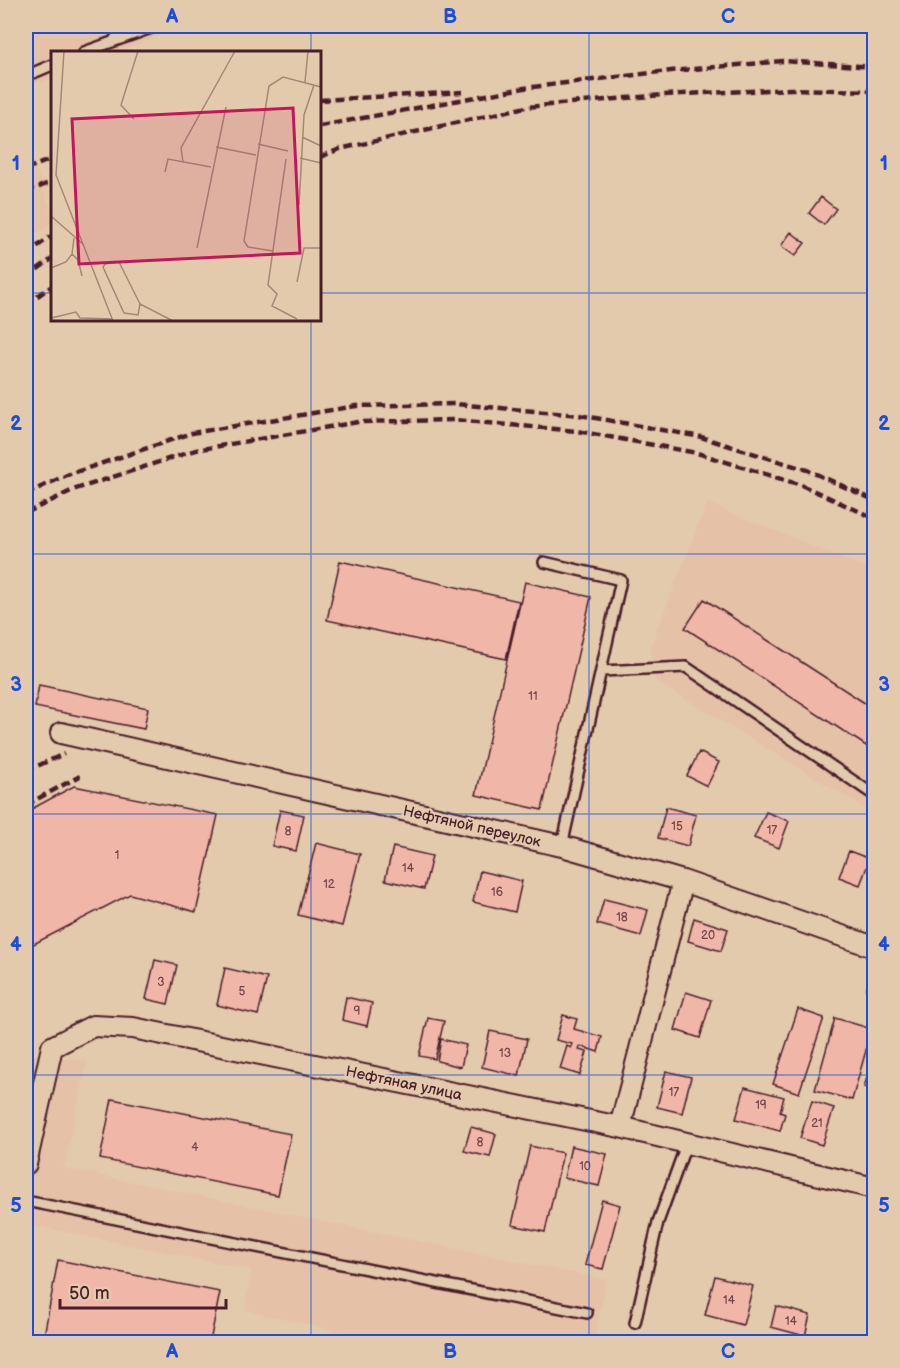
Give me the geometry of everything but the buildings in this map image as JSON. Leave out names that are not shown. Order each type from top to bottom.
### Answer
[{"type":"street","name":"Нефтяной переулок","points":[[61,733],[562,846],[683,881],[874,947]]},
{"type":"street","points":[[620,1127],[683,881]]},
{"type":"street","name":"Нефтяная улица","points":[[26,1164],[52,1047],[93,1026],[133,1028],[620,1127],[874,1188]]},
{"type":"lane","points":[[114,40],[125,26]]},
{"type":"lane","points":[[86,51],[157,26]]},
{"type":"lane","points":[[26,76],[51,65]]},
{"type":"lane","points":[[544,562],[621,580],[562,846]]},
{"type":"lane","points":[[602,671],[686,667],[874,795]]},
{"type":"lane","points":[[634,1323],[658,1222],[687,1142]]},
{"type":"lane","points":[[26,1201],[587,1313]]},
{"type":"shaded area","points":[[26,26],[186,26],[120,51],[51,51],[51,78],[26,88]]},
{"type":"shaded area","points":[[26,139],[51,212],[51,224],[26,241]]},
{"type":"shaded area","points":[[707,503],[874,571],[874,814],[656,681],[650,648]]},
{"type":"shaded area","points":[[26,1053],[87,1061],[64,1168],[607,1280],[594,1342],[384,1342],[245,1310],[251,1270],[26,1224]]},
{"type":"railway","points":[[321,126],[524,88],[660,72],[783,61],[874,67]]},
{"type":"railway","points":[[321,157],[340,149],[526,107],[662,95],[791,89],[874,91]]},
{"type":"railway","points":[[321,100],[463,92]]},
{"type":"railway","points":[[26,169],[51,159]]},
{"type":"railway","points":[[26,192],[51,182]]},
{"type":"railway","points":[[26,254],[51,237]]},
{"type":"railway","points":[[26,277],[51,260]]},
{"type":"railway","points":[[26,304],[51,287]]},
{"type":"railway","points":[[26,494],[67,475],[192,433],[356,406],[455,404],[579,415],[701,437],[807,470],[874,500]]},
{"type":"railway","points":[[26,513],[73,490],[196,450],[358,422],[454,420],[577,431],[697,453],[801,485],[874,518]]},
{"type":"railway","points":[[26,771],[64,754]]},
{"type":"railway","points":[[26,805],[80,776]]}]
